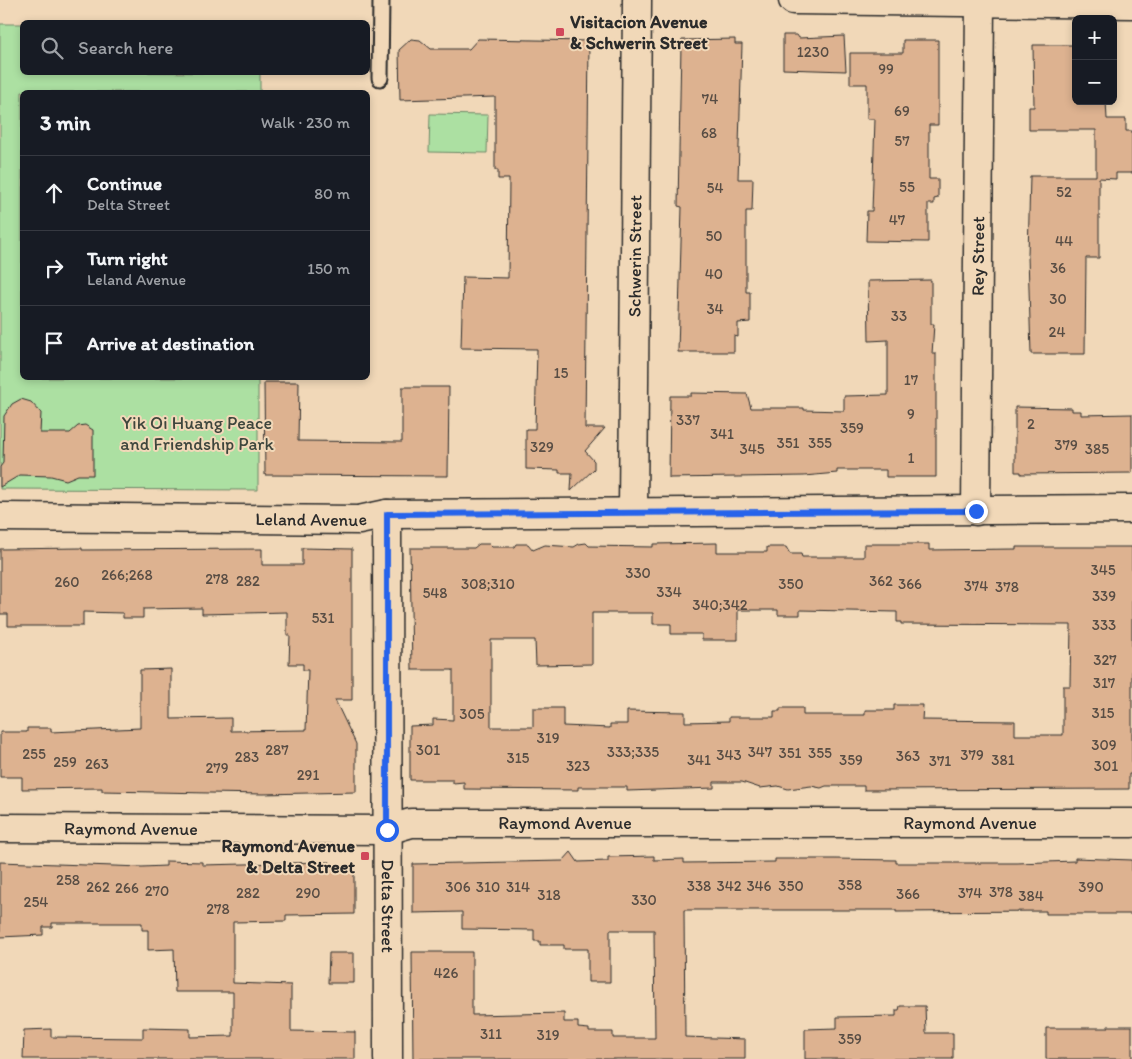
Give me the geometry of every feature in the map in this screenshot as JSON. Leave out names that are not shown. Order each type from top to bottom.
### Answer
[{"type":"street","name":"Schwerin Street","points":[[633,512],[636,0]]},
{"type":"street","points":[[793,0],[1132,4]]},
{"type":"street","name":"Rey Street","points":[[976,511],[980,2]]},
{"type":"street","name":"Leland Avenue","points":[[0,516],[359,520],[387,514],[1132,509]]},
{"type":"street","name":"Delta Street","points":[[387,514],[388,1059]]},
{"type":"street","name":"Raymond Avenue","points":[[0,828],[387,830],[411,823],[1132,824]]},
{"type":"lane","points":[[380,78],[381,0]]},
{"type":"green space","name":"Yik Oi Huang Peace and Friendship Park","points":[[0,24],[20,24],[20,75],[260,75],[260,90],[20,90],[20,380],[258,380],[258,490],[0,489]]},
{"type":"green space","points":[[430,114],[488,115],[487,153],[429,152]]},
{"type":"building","points":[[783,35],[797,35],[799,38],[844,36],[846,71],[783,69]]},
{"type":"building","points":[[411,39],[420,40],[431,49],[469,49],[478,39],[589,41],[585,428],[605,428],[585,451],[594,461],[594,469],[571,491],[572,473],[559,473],[559,470],[526,469],[526,429],[535,429],[537,349],[461,348],[463,277],[508,278],[509,179],[498,179],[498,170],[495,170],[495,97],[400,100],[399,50]]},
{"type":"building","points":[[735,39],[735,44],[742,44],[738,179],[753,179],[752,211],[746,211],[746,292],[750,292],[750,322],[738,323],[738,337],[734,336],[734,352],[678,352],[682,207],[678,206],[681,45],[682,40]]},
{"type":"building","points":[[903,40],[938,40],[938,125],[929,125],[929,179],[938,179],[938,198],[934,199],[934,204],[928,204],[928,242],[866,241],[867,211],[872,211],[875,119],[867,119],[867,84],[850,84],[850,53],[903,53]]},
{"type":"building","points":[[1033,45],[1072,45],[1072,105],[1106,105],[1107,119],[1126,119],[1126,131],[1132,131],[1132,173],[1116,173],[1116,179],[1099,178],[1099,258],[1086,258],[1085,354],[1031,354],[1028,256],[1030,176],[1096,176],[1096,130],[1029,130],[1029,107],[1034,107]]},
{"type":"building","points":[[931,280],[931,324],[934,324],[932,354],[936,354],[936,477],[886,477],[886,470],[837,470],[837,473],[804,476],[669,478],[670,396],[691,396],[691,393],[747,394],[751,408],[804,408],[804,410],[844,411],[844,396],[888,395],[888,340],[869,341],[868,281]]},
{"type":"building","points":[[264,382],[299,382],[298,441],[402,442],[402,387],[449,387],[448,476],[265,475]]},
{"type":"building","points":[[21,399],[31,402],[41,413],[40,433],[70,433],[78,426],[85,425],[93,430],[93,475],[78,475],[66,480],[51,476],[20,475],[0,487],[0,467],[3,463],[4,416],[12,404]]},
{"type":"building","points":[[1015,407],[1072,408],[1072,411],[1081,411],[1081,415],[1132,414],[1132,473],[1021,474],[1021,472],[1015,472]]},
{"type":"building","points":[[586,543],[589,546],[653,547],[653,544],[717,543],[717,552],[767,552],[767,547],[786,547],[790,554],[801,554],[802,557],[864,557],[864,544],[929,544],[929,550],[1016,549],[1016,547],[1132,547],[1132,774],[1129,774],[1129,789],[864,790],[864,786],[826,786],[821,788],[811,786],[788,789],[778,786],[760,788],[742,782],[714,782],[714,788],[627,791],[627,787],[578,787],[578,790],[464,789],[464,782],[453,783],[453,780],[410,780],[410,726],[433,725],[433,719],[453,720],[453,670],[412,670],[410,548],[474,548],[479,544],[489,544],[492,547],[514,547],[516,544],[528,544],[533,550],[545,545],[574,547]],"holes":[[[738,610],[778,610],[778,615],[800,615],[800,610],[897,612],[897,622],[901,622],[901,624],[1071,625],[1070,686],[1063,686],[1063,735],[1015,735],[1015,721],[922,720],[923,705],[894,705],[894,710],[865,710],[865,715],[803,715],[803,708],[780,708],[780,711],[774,711],[774,717],[729,717],[729,721],[685,722],[685,712],[627,711],[627,724],[610,724],[610,728],[563,726],[563,708],[533,708],[533,727],[491,727],[491,640],[535,640],[536,665],[592,664],[592,613],[653,613],[653,624],[671,624],[671,634],[702,634],[702,640],[738,640]]]},
{"type":"building","points":[[82,548],[82,550],[262,549],[262,565],[302,565],[302,548],[352,549],[352,700],[335,700],[356,744],[356,792],[263,794],[102,791],[102,788],[22,789],[22,777],[0,777],[0,732],[27,732],[27,728],[51,728],[51,732],[140,728],[140,670],[171,669],[171,719],[231,718],[231,731],[306,730],[308,670],[303,670],[303,664],[289,664],[290,635],[287,635],[287,612],[202,614],[202,608],[143,609],[143,618],[123,618],[123,613],[83,612],[83,626],[8,626],[8,614],[0,614],[0,549]]},
{"type":"building","points":[[571,852],[578,862],[608,861],[608,857],[654,856],[654,860],[684,859],[684,863],[775,862],[775,859],[896,860],[896,863],[1017,863],[1075,861],[1075,858],[1132,860],[1132,914],[1046,914],[1046,911],[684,910],[685,1037],[745,1039],[745,1059],[413,1059],[412,952],[472,952],[472,1015],[564,1013],[564,1022],[578,1022],[578,1028],[589,1029],[589,1032],[613,1032],[613,1038],[655,1038],[654,930],[610,930],[610,982],[588,982],[588,949],[564,949],[564,945],[540,945],[540,941],[534,941],[534,930],[462,929],[462,912],[413,913],[413,864],[563,861]]},
{"type":"building","points":[[166,861],[202,862],[202,865],[330,862],[330,868],[354,868],[354,914],[286,915],[286,921],[233,922],[233,983],[291,985],[291,1031],[355,1032],[355,1059],[23,1059],[24,1030],[51,1029],[51,1037],[143,1038],[143,1028],[190,1029],[190,1037],[233,1036],[233,992],[175,992],[174,949],[148,950],[148,930],[142,930],[142,923],[52,923],[52,927],[43,927],[43,935],[0,937],[0,862],[142,867],[166,866]]},
{"type":"building","points":[[329,953],[354,953],[354,983],[328,983]]},
{"type":"building","points":[[900,1006],[925,1006],[926,1033],[953,1033],[953,1059],[805,1059],[805,1029],[837,1028],[837,1017],[896,1016],[896,1010],[899,1010]]},
{"type":"building","points":[[1108,1026],[1132,1026],[1132,1059],[1046,1059],[1046,1028],[1108,1028]]},
{"type":"place","name":"Visitacion Avenue & Schwerin Street","points":[[560,32]]},
{"type":"place","name":"Raymond Avenue & Delta Street","points":[[365,856]]},
{"type":"route","points":[[387,830],[387,514],[976,511]]}]
